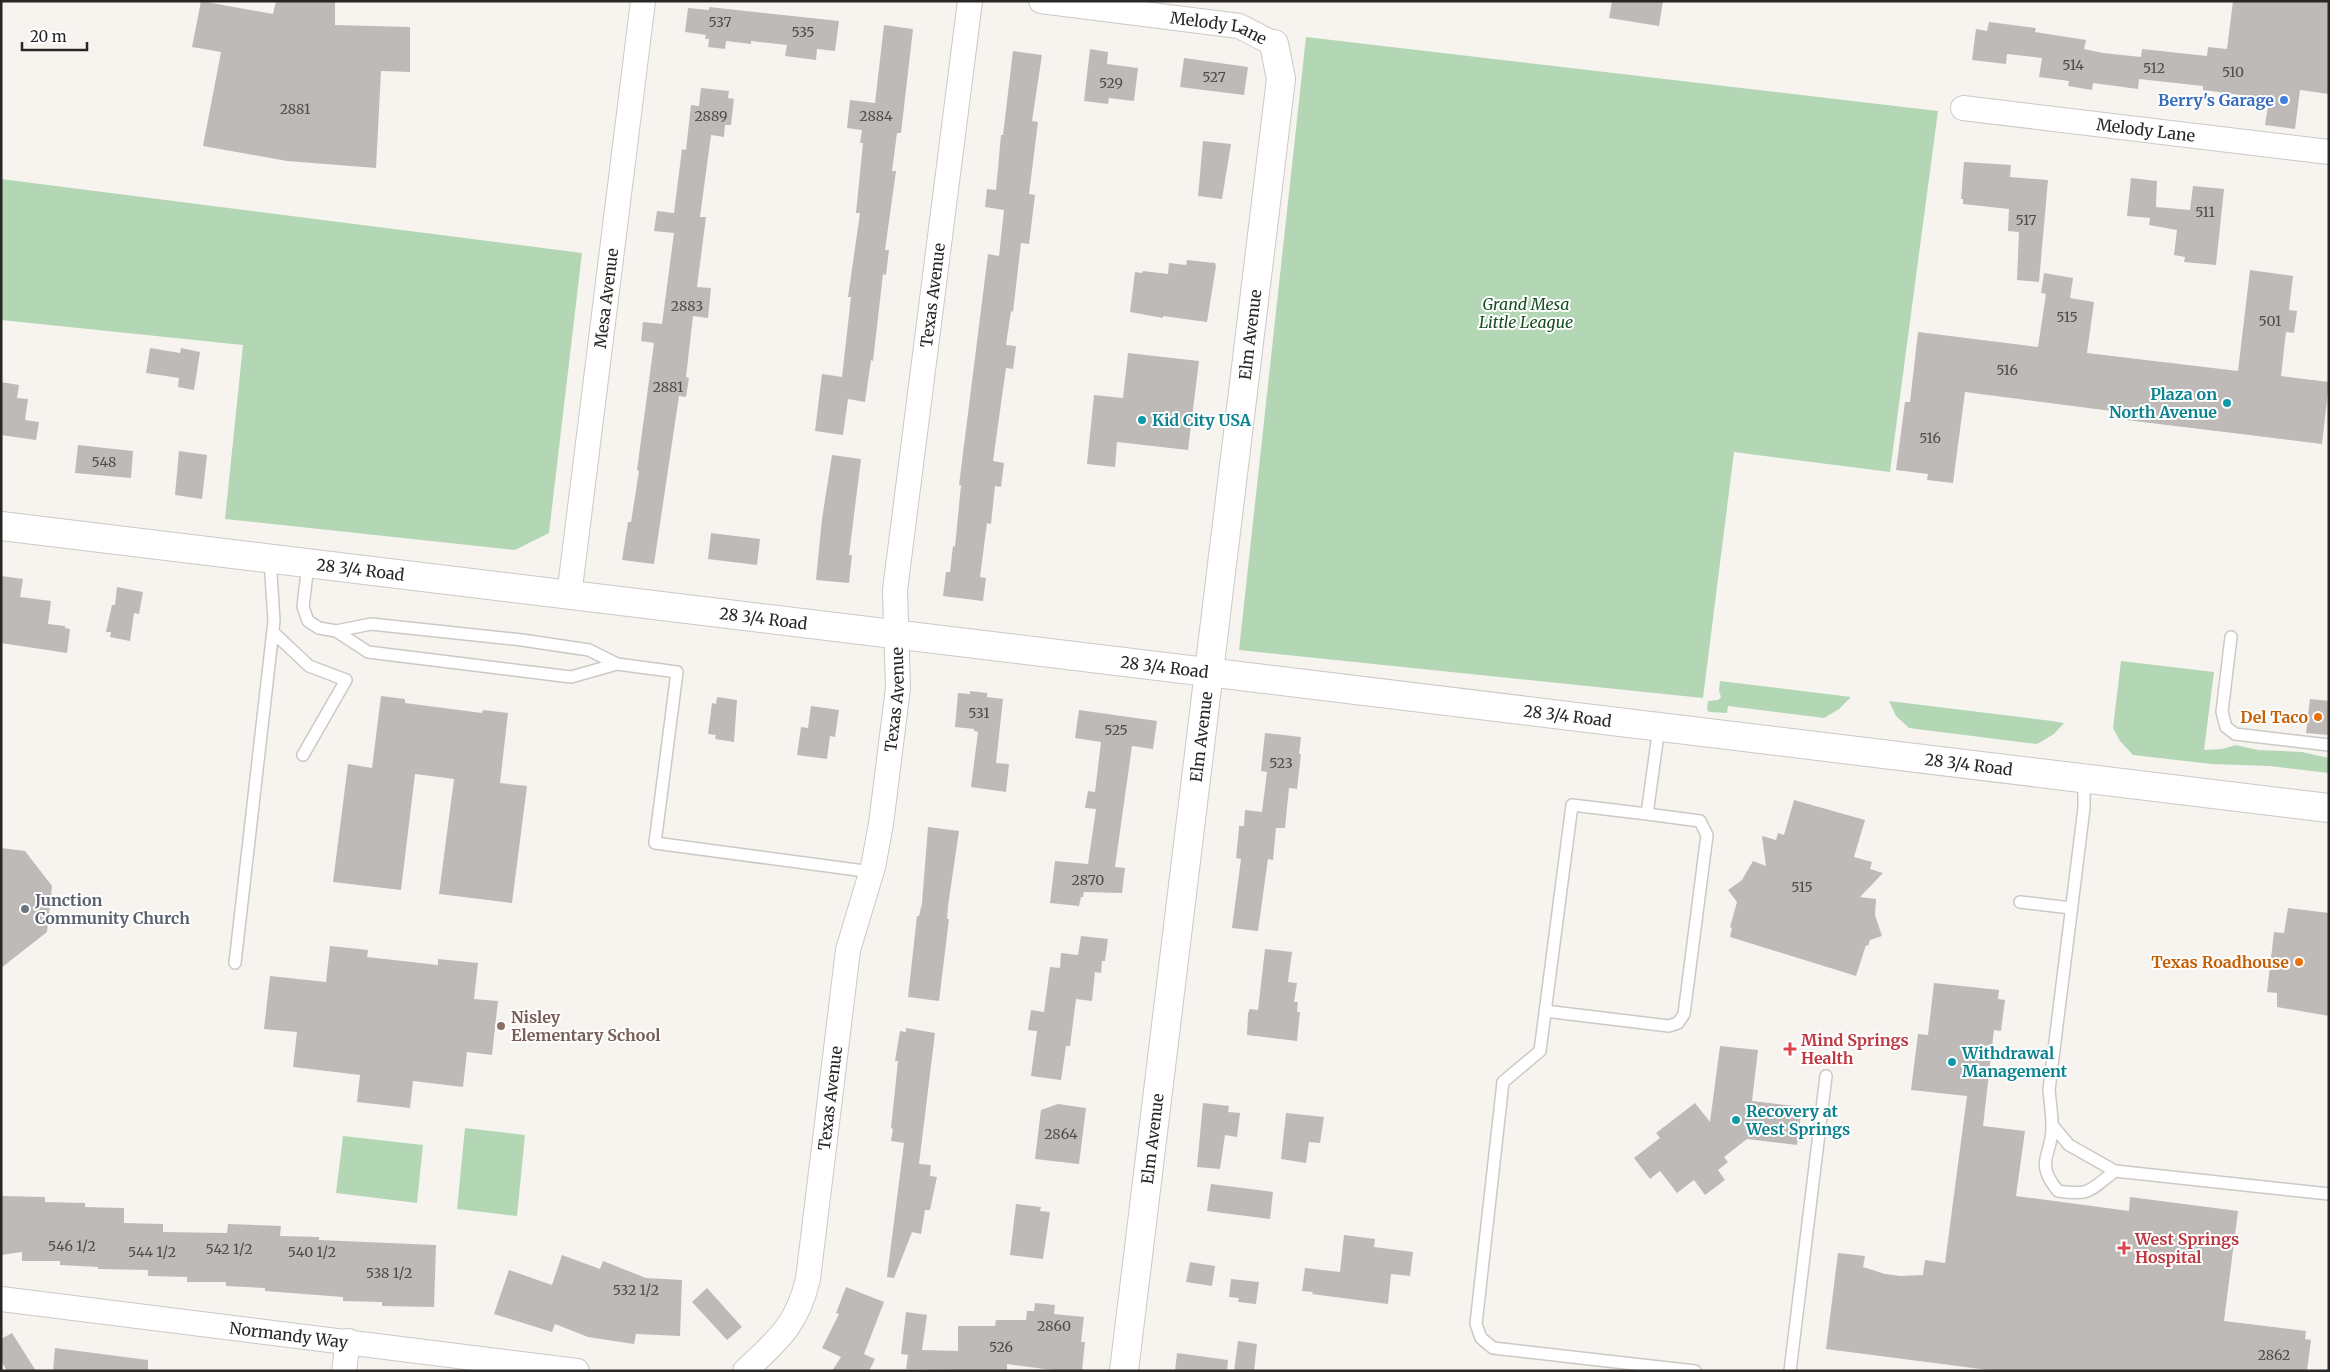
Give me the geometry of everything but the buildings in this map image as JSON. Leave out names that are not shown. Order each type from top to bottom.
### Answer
[{"type":"street","name":"Mesa Avenue","points":[[569,596],[643,1]]},
{"type":"street","name":"Texas Avenue","points":[[745,1371],[792,1324],[802,1303],[811,1260],[848,950],[872,872],[881,824],[898,688],[895,590],[970,1]]},
{"type":"street","name":"Melody Lane","points":[[1041,1],[1239,26],[1274,44]]},
{"type":"street","name":"Elm Avenue","points":[[1124,1371],[1281,79],[1274,44]]},
{"type":"street","name":"Melody Lane","points":[[1963,108],[2329,152]]},
{"type":"street","name":"28 3/4 Road","points":[[1,526],[2329,808]]},
{"type":"street","name":"Normandy Way","points":[[1,1299],[577,1371]]},
{"type":"street","points":[[344,1371],[348,1341]]},
{"type":"lane","points":[[235,963],[272,632],[270,559]]},
{"type":"lane","points":[[308,564],[302,607],[308,621],[319,628],[336,631],[371,624],[522,640],[589,650],[617,664],[677,672],[655,843],[872,872]]},
{"type":"lane","points":[[336,631],[368,652],[571,677],[617,664]]},
{"type":"lane","points":[[272,632],[309,666],[346,680],[304,755]]},
{"type":"lane","points":[[2230,637],[2222,712],[2226,727],[2235,734],[2329,745]]},
{"type":"lane","points":[[1647,814],[1659,726]]},
{"type":"lane","points":[[2084,778],[2084,808],[2049,1090],[2053,1126],[2045,1163],[2046,1177],[2058,1191],[2075,1194],[2093,1190],[2115,1172]]},
{"type":"lane","points":[[1545,1011],[1670,1026],[1678,1023],[1684,1014],[1707,835],[1700,821],[1572,805],[1545,1011],[1540,1051],[1503,1082],[1476,1324],[1481,1338],[1493,1348],[1695,1371]]},
{"type":"lane","points":[[2020,902],[2072,908]]},
{"type":"lane","points":[[1790,1371],[1826,1076]]},
{"type":"lane","points":[[2053,1126],[2069,1145],[2115,1172],[2329,1194]]},
{"type":"green space","name":"Grand Mesa Little League","points":[[1306,37],[1938,111],[1890,472],[1734,452],[1703,698],[1239,650]]},
{"type":"green space","points":[[1,179],[582,253],[549,533],[515,550],[225,519],[243,345],[1,320]]},
{"type":"green space","points":[[2121,661],[2214,672],[2204,750],[2222,749],[2236,745],[2258,750],[2302,752],[2329,758],[2329,773],[2270,766],[2211,764],[2133,755],[2120,741],[2113,728]]},
{"type":"green space","points":[[1720,681],[1851,697],[1839,709],[1824,718],[1728,706],[1727,713],[1709,712],[1707,709],[1708,701],[1718,700],[1721,697],[1719,691]]},
{"type":"green space","points":[[1889,701],[2064,723],[2054,734],[2037,744],[1909,728],[1896,716]]},
{"type":"green space","points":[[465,1128],[525,1135],[517,1216],[457,1209]]},
{"type":"green space","points":[[343,1136],[423,1145],[417,1203],[336,1193]]},
{"type":"place","name":"Berry's Garage","points":[[2284,100]]},
{"type":"place","name":"Plaza on North Avenue","points":[[2227,403]]},
{"type":"place","name":"Kid City USA","points":[[1142,420]]},
{"type":"place","name":"Del Taco","points":[[2318,717]]},
{"type":"place","name":"Junction Community Church","points":[[25,909]]},
{"type":"place","name":"Texas Roadhouse","points":[[2299,962]]},
{"type":"place","name":"Nisley Elementary School","points":[[501,1026]]},
{"type":"place","name":"Mind Springs Health","points":[[1790,1049]]},
{"type":"place","name":"Withdrawal Management","points":[[1952,1062]]},
{"type":"place","name":"Recovery at West Springs","points":[[1736,1120]]},
{"type":"place","name":"West Springs Hospital","points":[[2124,1248]]}]
